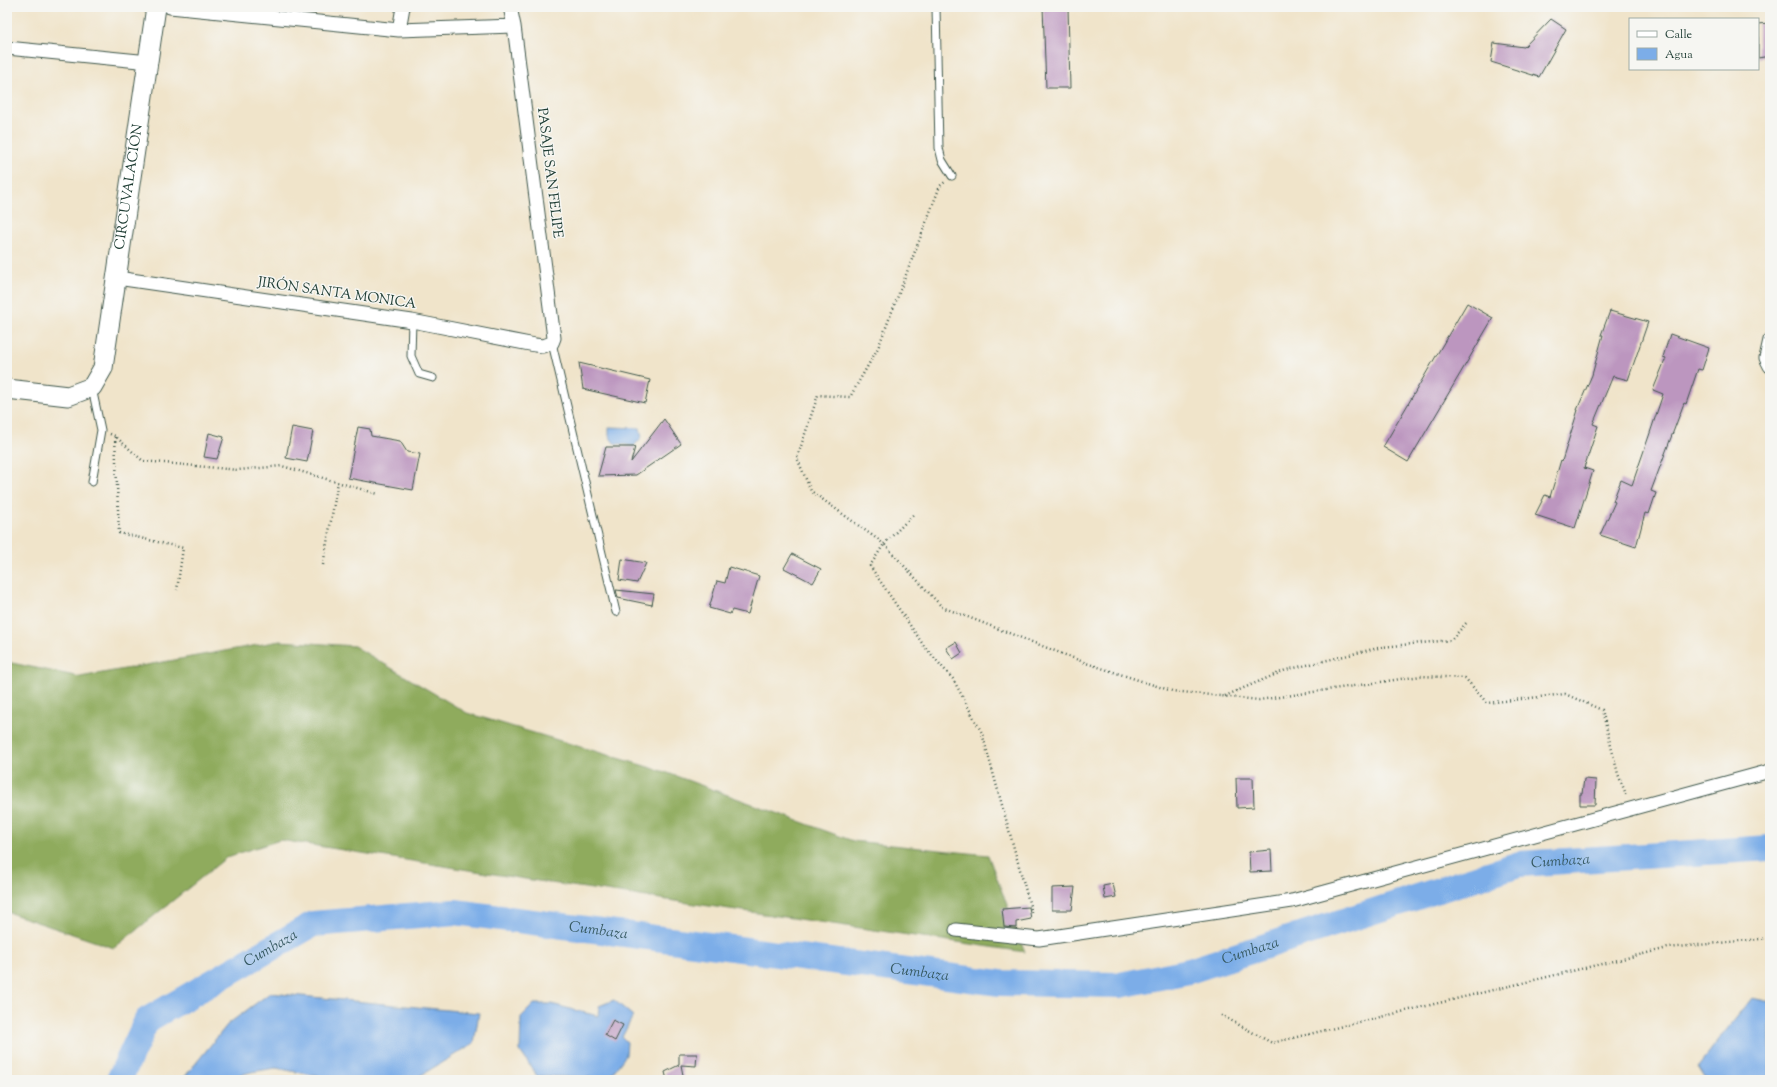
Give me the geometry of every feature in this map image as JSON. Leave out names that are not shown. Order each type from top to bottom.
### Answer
[{"type":"main road","name":"CIRCUVALACIÓN","points":[[92,387],[103,368],[156,7]]},
{"type":"main road","points":[[7,389],[68,396],[92,387]]},
{"type":"street","points":[[170,7],[399,30],[514,26]]},
{"type":"street","points":[[399,30],[403,7]]},
{"type":"street","name":"PASAJE SAN FELIPE","points":[[510,7],[514,26],[554,338],[552,343]]},
{"type":"street","points":[[7,48],[149,62]]},
{"type":"street","name":"JIRÓN SANTA MONICA","points":[[117,278],[412,321],[535,346],[543,346],[552,343]]},
{"type":"street","points":[[1769,364],[1766,358],[1770,340]]},
{"type":"street","points":[[956,930],[1039,939],[1292,901],[1770,770]]},
{"type":"lane","points":[[936,7],[939,148],[942,160],[952,176]]},
{"type":"lane","points":[[412,321],[411,356],[419,374],[433,378]]},
{"type":"lane","points":[[552,343],[616,612]]},
{"type":"lane","points":[[92,387],[101,430],[92,482]]},
{"type":"path","points":[[952,176],[940,186],[878,348],[850,396],[818,395],[797,458],[811,491],[884,544],[942,606],[1086,663],[1131,679],[1172,691],[1259,700],[1421,676],[1465,678],[1486,703],[1565,694],[1602,710],[1618,774],[1632,809]]},
{"type":"path","points":[[101,430],[115,436],[143,461],[238,470],[282,466],[378,494]]},
{"type":"path","points":[[115,436],[119,533],[183,548],[177,590]]},
{"type":"path","points":[[323,565],[338,482]]},
{"type":"path","points":[[913,515],[884,544],[870,566],[924,646],[953,679],[982,733],[1032,913]]},
{"type":"path","points":[[1224,696],[1286,670],[1382,647],[1450,640],[1468,621]]},
{"type":"path","points":[[1221,1015],[1272,1043],[1668,948],[1770,938]]},
{"type":"green space","points":[[280,641],[354,646],[467,713],[665,772],[853,841],[988,855],[1025,952],[544,882],[280,840],[227,857],[114,948],[7,912],[7,662],[80,677]]},
{"type":"water","points":[[609,427],[640,428],[642,437],[634,446],[614,443],[609,436]]},
{"type":"water","points":[[270,993],[479,1013],[474,1043],[413,1080],[337,1080],[276,1068],[251,1072],[222,1080],[182,1080],[228,1024]]},
{"type":"water","points":[[1752,998],[1770,1002],[1770,1080],[1707,1080],[1698,1066]]},
{"type":"water","points":[[614,1000],[633,1016],[622,1037],[627,1042],[626,1055],[609,1078],[537,1076],[520,1051],[521,1017],[534,1004],[551,1004],[598,1016],[599,1006]]},
{"type":"building","points":[[1043,7],[1068,7],[1070,88],[1046,88]]},
{"type":"building","points":[[1551,19],[1566,29],[1539,77],[1491,62],[1494,43],[1524,47]]},
{"type":"building","points":[[1770,23],[1770,56],[1759,58],[1759,24]]},
{"type":"building","points":[[1467,303],[1493,318],[1408,462],[1383,447]]},
{"type":"building","points":[[1610,311],[1648,322],[1628,380],[1613,376],[1593,424],[1598,426],[1584,468],[1593,471],[1575,528],[1535,515],[1545,495],[1550,497],[1577,410],[1592,375],[1603,335],[1601,335]]},
{"type":"building","points":[[1670,334],[1709,348],[1702,370],[1698,369],[1686,404],[1684,403],[1651,491],[1656,493],[1649,514],[1645,513],[1636,547],[1600,535],[1615,502],[1613,501],[1621,480],[1632,485],[1663,394],[1653,390],[1666,358],[1663,357]]},
{"type":"building","points":[[579,363],[650,380],[645,403],[583,389]]},
{"type":"building","points":[[664,419],[681,444],[636,475],[598,476],[606,447],[635,447],[631,462]]},
{"type":"building","points":[[292,427],[313,431],[307,462],[286,458]]},
{"type":"building","points":[[358,427],[370,429],[371,436],[400,441],[407,452],[420,454],[413,490],[348,478]]},
{"type":"building","points":[[209,433],[224,437],[217,459],[204,457]]},
{"type":"building","points":[[792,554],[821,569],[813,583],[784,568]]},
{"type":"building","points":[[622,559],[646,563],[637,583],[619,580]]},
{"type":"building","points":[[729,567],[759,576],[748,614],[732,610],[730,614],[709,608],[717,581],[725,583]]},
{"type":"building","points":[[616,590],[654,594],[652,605],[618,598]]},
{"type":"building","points":[[956,642],[962,653],[953,659],[946,648]]},
{"type":"building","points":[[1236,778],[1253,778],[1254,807],[1237,808]]},
{"type":"building","points":[[1584,779],[1596,780],[1595,805],[1580,805],[1580,794],[1582,794]]},
{"type":"building","points":[[1271,850],[1272,871],[1250,872],[1249,852]]},
{"type":"building","points":[[1113,884],[1116,897],[1105,899],[1103,886]]},
{"type":"building","points":[[1075,887],[1072,910],[1052,910],[1052,888]]},
{"type":"building","points":[[1029,907],[1031,919],[1016,922],[1016,928],[1004,927],[1002,909]]},
{"type":"building","points":[[613,1020],[623,1025],[615,1041],[605,1035]]},
{"type":"building","points":[[679,1054],[697,1054],[696,1066],[681,1065],[684,1080],[667,1080],[665,1072],[679,1065]]},
{"type":"waterway","name":"Cumbaza","points":[[119,1080],[147,1020],[313,924],[455,912],[1000,983],[1120,985],[1189,971],[1519,864],[1770,848]]}]
